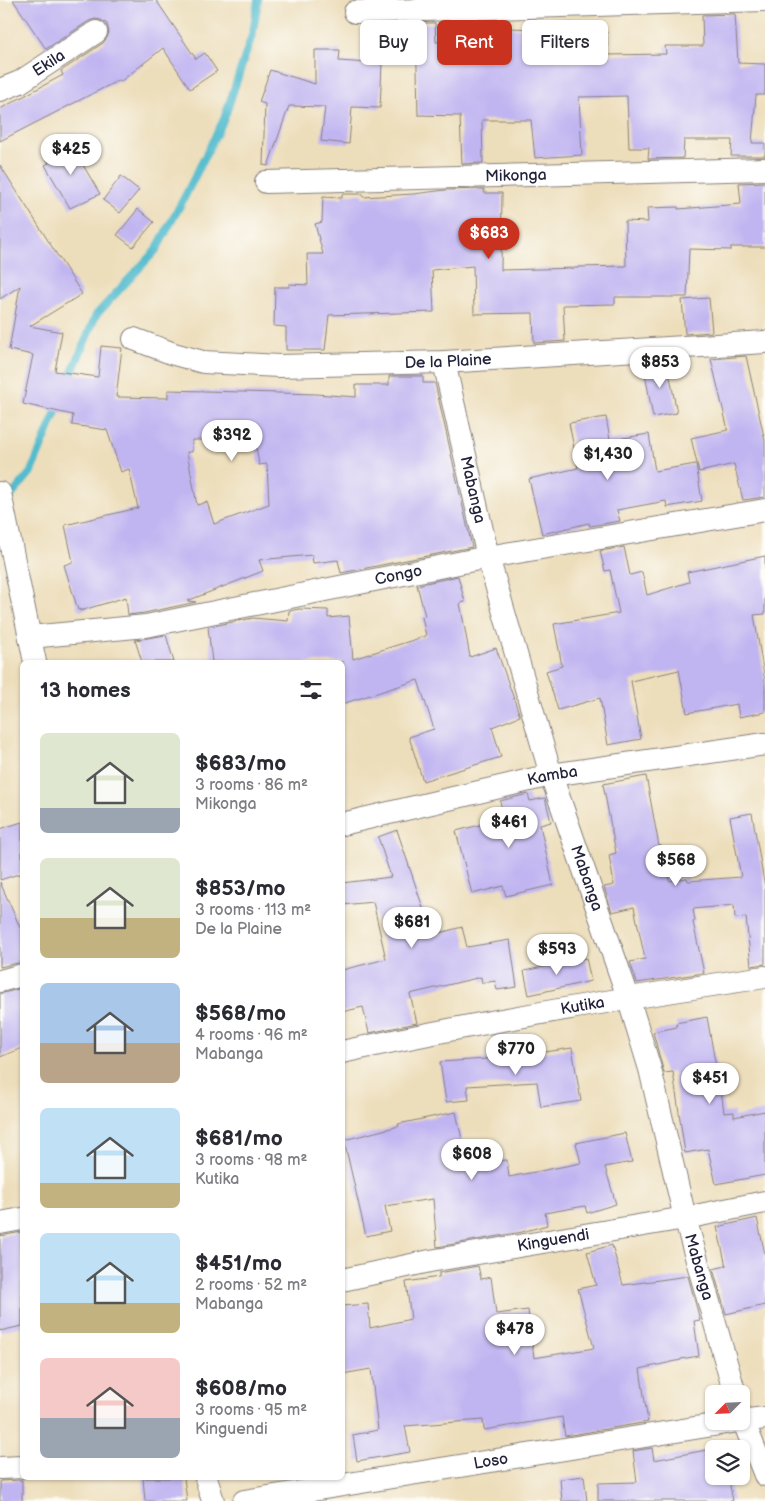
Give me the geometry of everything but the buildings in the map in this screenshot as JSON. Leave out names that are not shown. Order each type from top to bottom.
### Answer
[{"type":"street","points":[[355,12],[765,0]]},
{"type":"street","name":"Ekila","points":[[0,90],[20,82],[96,32]]},
{"type":"street","name":"Mikonga","points":[[266,182],[765,169]]},
{"type":"street","name":"De la Plaine","points":[[134,339],[174,354],[203,362],[279,366],[444,362],[765,342]]},
{"type":"street","name":"Mabanga","points":[[444,362],[488,557],[551,774],[628,997],[650,1068],[684,1218],[732,1385]]},
{"type":"street","points":[[0,493],[36,660]]},
{"type":"street","name":"Congo","points":[[30,637],[146,626],[488,557],[765,510]]},
{"type":"street","name":"Kamba","points":[[345,823],[551,774],[765,744]]},
{"type":"street","points":[[0,981],[20,976]]},
{"type":"street","name":"Kutika","points":[[345,1051],[385,1042],[628,997],[765,977]]},
{"type":"street","name":"Kinguendi","points":[[345,1279],[430,1261],[684,1218],[765,1202]]},
{"type":"street","points":[[0,1223],[20,1219]]},
{"type":"street","name":"Loso","points":[[750,1419],[765,1418]]},
{"type":"street","name":"Loso","points":[[244,1501],[705,1425]]},
{"type":"street","points":[[746,1430],[765,1475]]},
{"type":"street","points":[[0,1468],[20,1467]]},
{"type":"street","points":[[207,1480],[214,1501]]},
{"type":"waterway","points":[[68,382],[96,315],[156,250],[224,119],[253,32],[258,0]]},
{"type":"waterway","points":[[7,501],[31,472],[60,402]]}]
